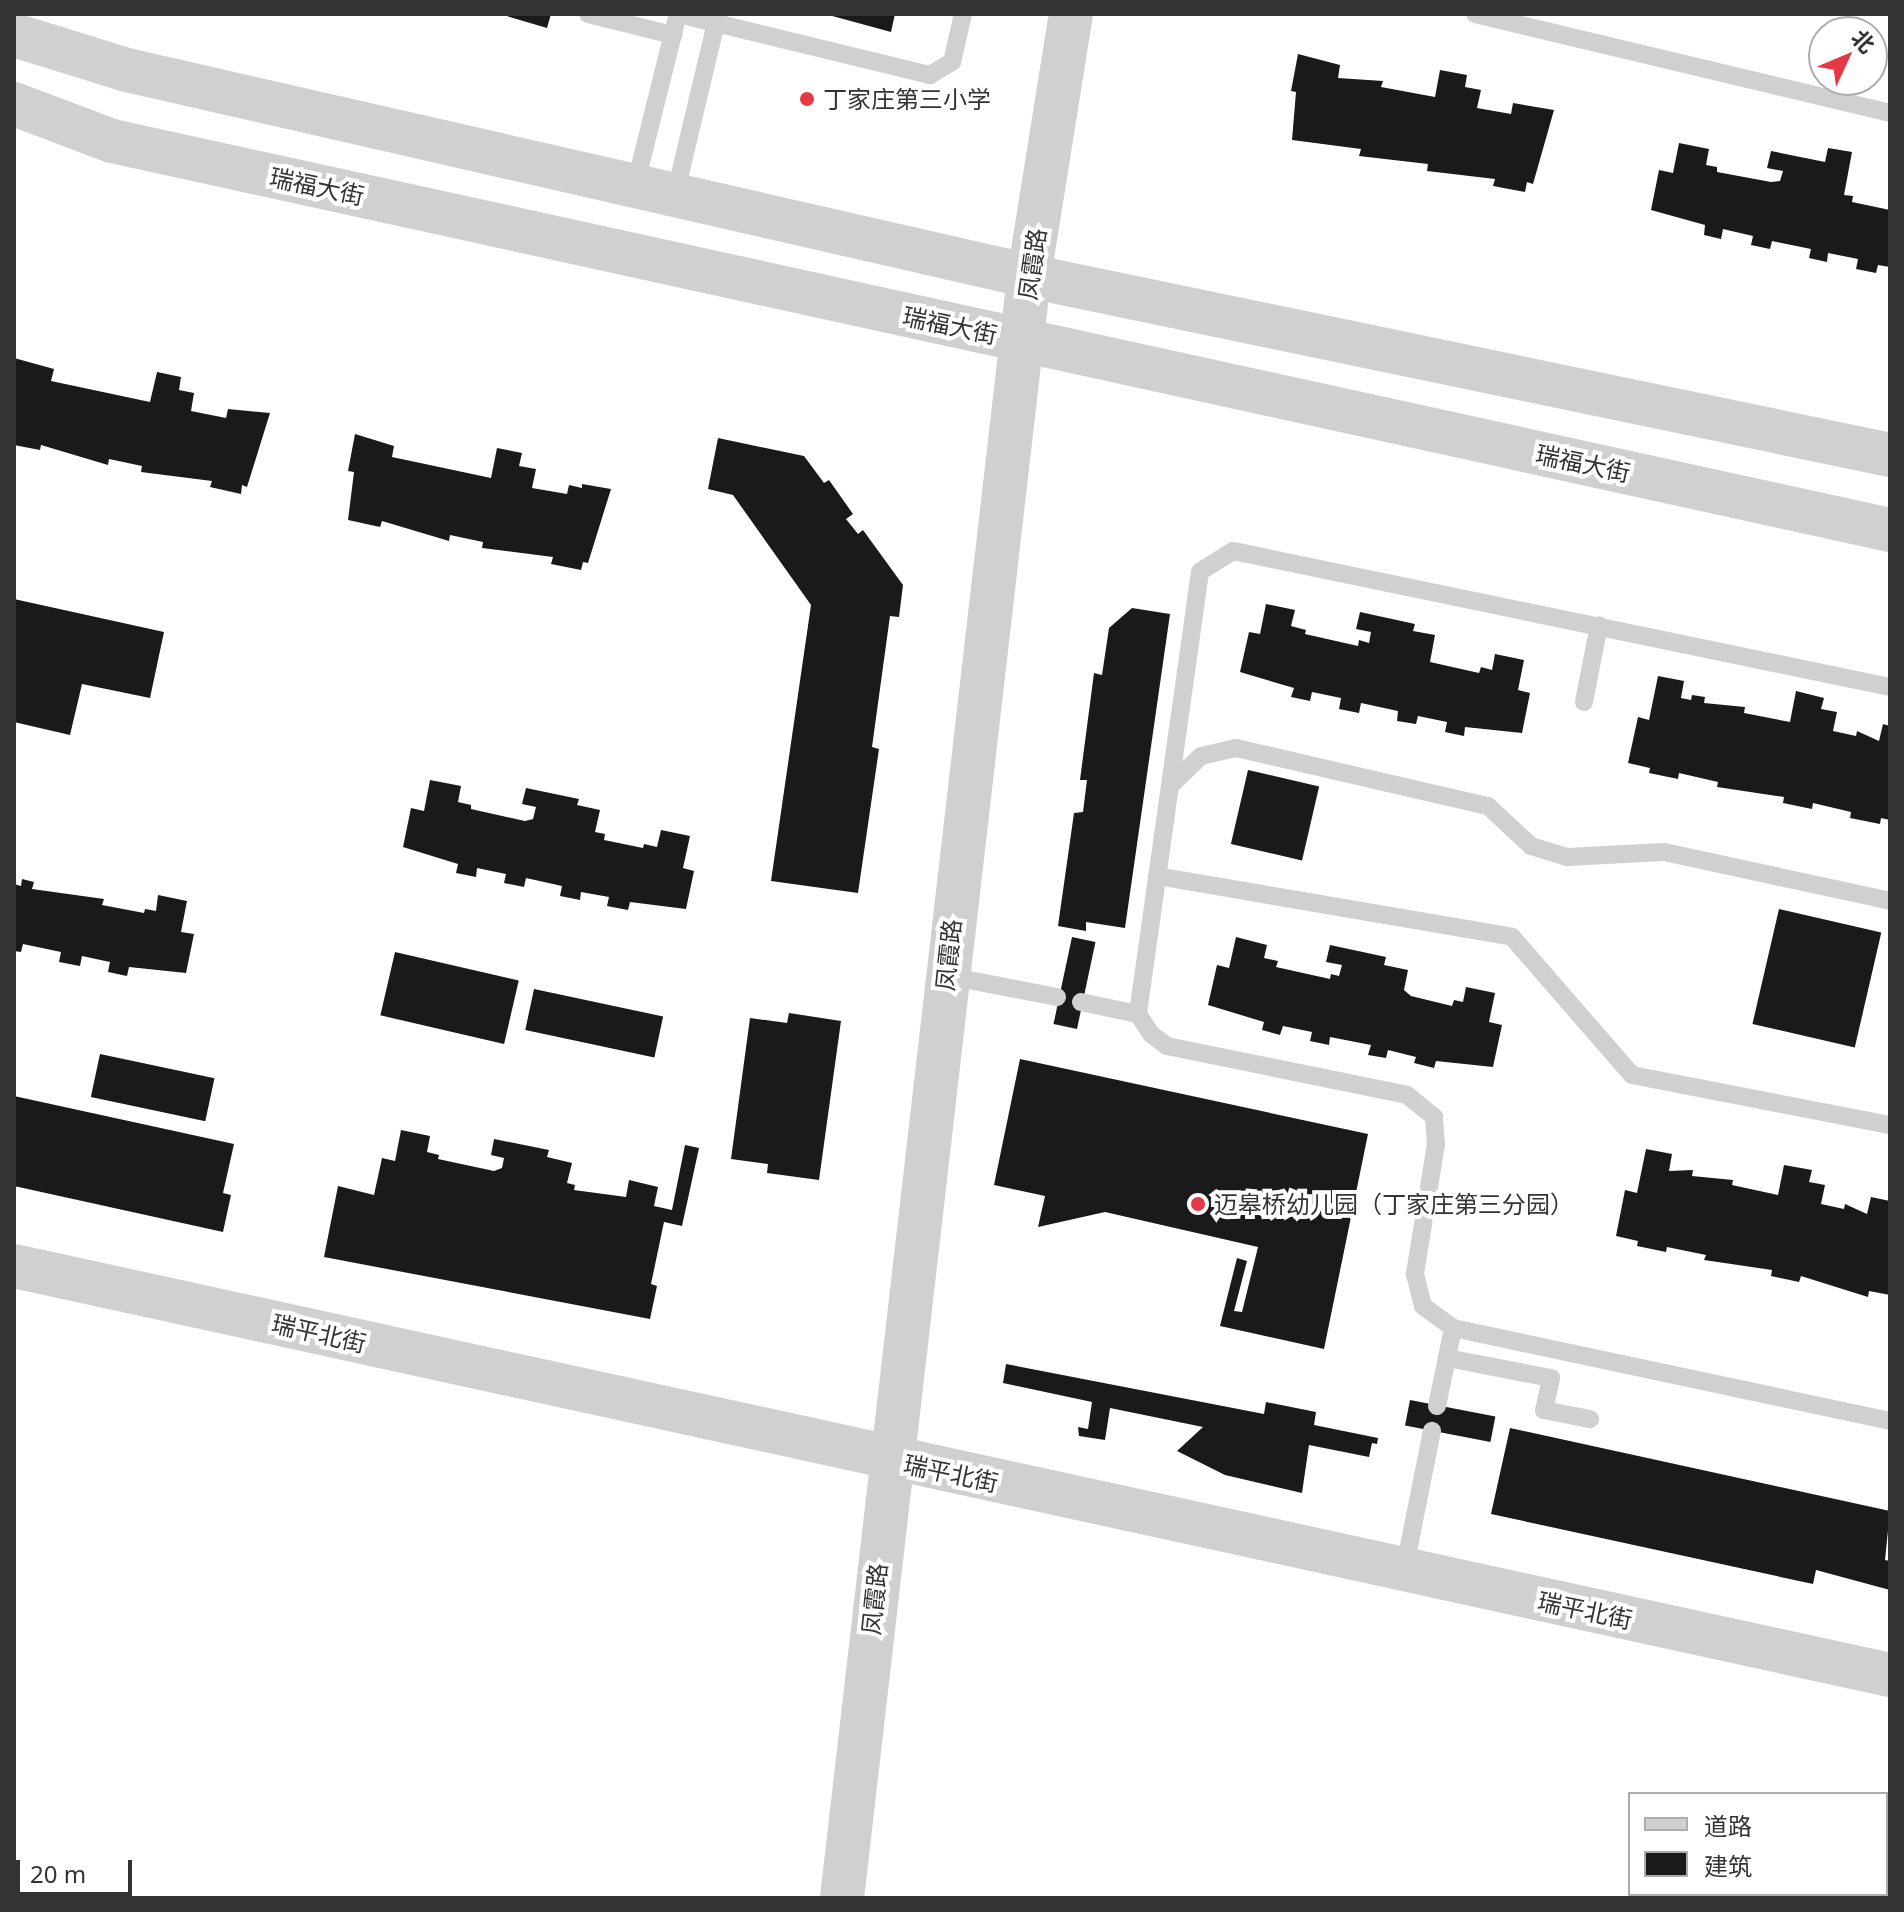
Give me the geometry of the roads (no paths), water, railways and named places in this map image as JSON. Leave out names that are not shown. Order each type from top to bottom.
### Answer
[{"type":"street","name":"凤霞路","points":[[842,1898],[889,1460],[1021,340],[1071,14]]},
{"type":"street","points":[[14,35],[127,70],[1029,276],[1890,455]]},
{"type":"street","name":"瑞福大街","points":[[14,104],[112,141],[1890,530]]},
{"type":"street","name":"瑞平北街","points":[[14,1266],[889,1460],[1890,1675]]},
{"type":"lane","points":[[588,14],[673,35]]},
{"type":"lane","points":[[655,191],[673,35],[679,14],[930,75],[952,62],[963,14]]},
{"type":"lane","points":[[1475,14],[1890,113]]},
{"type":"lane","points":[[655,191],[716,23]]},
{"type":"lane","points":[[1890,687],[1233,551],[1200,572],[1138,1014],[1151,1034],[1167,1046],[1407,1095],[1434,1117],[1436,1144],[1415,1274],[1423,1306],[1453,1328],[1890,1421]]},
{"type":"lane","points":[[1584,702],[1599,625]]},
{"type":"lane","points":[[1170,786],[1201,756],[1236,748],[1488,806],[1531,846],[1567,857],[1664,852],[1890,901]]},
{"type":"lane","points":[[1157,876],[1512,937],[1632,1075],[1890,1125]]},
{"type":"lane","points":[[945,976],[1057,997]]},
{"type":"lane","points":[[1081,1002],[1138,1014]]},
{"type":"lane","points":[[1437,1406],[1453,1328]]},
{"type":"lane","points":[[1447,1358],[1551,1378],[1544,1410],[1590,1419]]},
{"type":"lane","points":[[1404,1571],[1432,1431]]},
{"type":"place","name":"丁家庄第三小学","points":[[807,99]]},
{"type":"place","name":"迈皋桥幼儿园（丁家庄第三分园）","points":[[1198,1204]]}]
